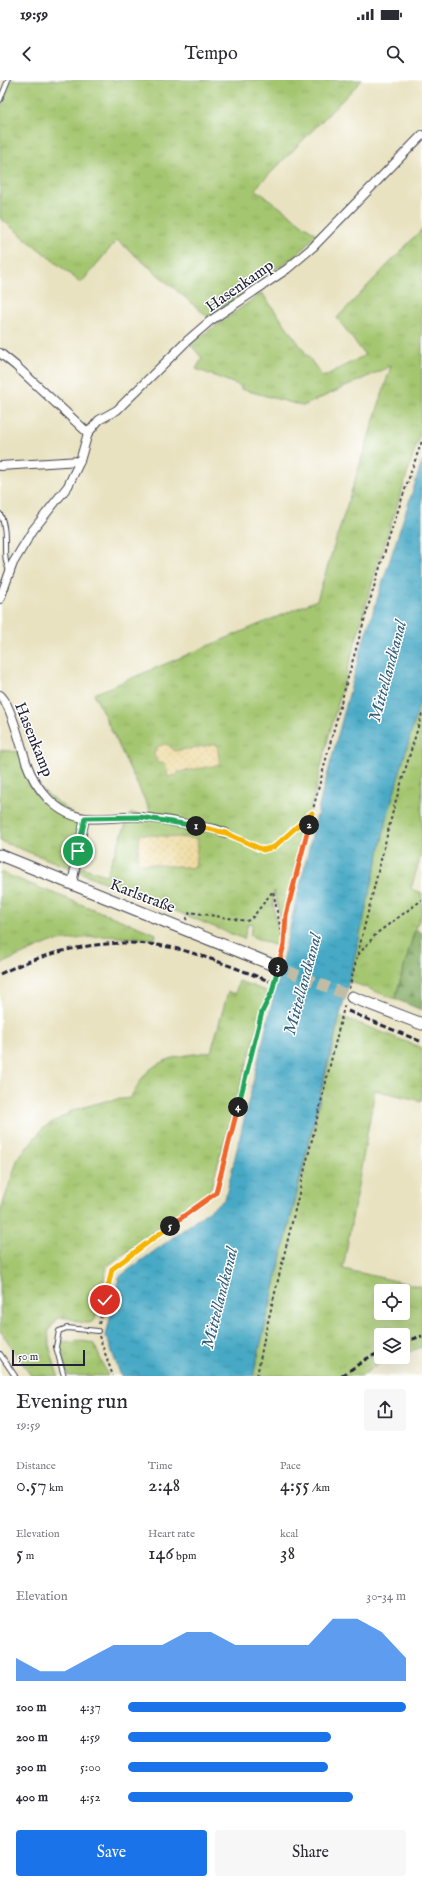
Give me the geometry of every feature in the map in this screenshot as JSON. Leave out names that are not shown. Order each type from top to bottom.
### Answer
[{"type":"street","name":"Hasenkamp","points":[[0,599],[10,572],[33,530],[68,486],[80,461],[88,433],[99,420],[117,410],[188,340],[210,321],[286,269],[313,247],[422,135]]},
{"type":"street","points":[[0,353],[88,433]]},
{"type":"street","points":[[0,466],[80,461]]},
{"type":"street","name":"Hasenkamp","points":[[0,695],[6,704],[34,781],[45,796],[57,806],[71,814],[85,818],[140,817],[215,829],[226,833]]},
{"type":"street","points":[[72,884],[85,818]]},
{"type":"street","name":"Karlstraße","points":[[0,855],[276,967]]},
{"type":"street","points":[[349,996],[422,1024]]},
{"type":"lane","points":[[0,100],[8,80]]},
{"type":"lane","points":[[0,514],[5,526],[4,561],[10,572]]},
{"type":"lane","points":[[64,1376],[56,1347],[59,1331],[67,1328],[98,1331]]},
{"type":"lane","points":[[0,1354],[15,1376]]},
{"type":"path","points":[[113,1376],[98,1331],[112,1269],[216,1193],[262,1012],[272,992],[276,967],[284,945],[286,915],[340,702],[373,588],[422,440]]},
{"type":"path","points":[[256,1376],[394,807],[422,714]]},
{"type":"path","points":[[226,833],[263,850],[274,847],[312,813]]},
{"type":"path","points":[[188,918],[190,912],[248,921],[273,891],[284,945]]},
{"type":"path","points":[[357,955],[377,933],[422,900]]},
{"type":"green space","points":[[11,80],[362,80],[255,189],[316,234],[299,253],[208,317],[117,240],[81,283],[0,218],[0,107]]},
{"type":"green space","points":[[422,229],[422,428],[374,577],[329,735],[282,926],[274,891],[273,904],[279,947],[250,936],[253,924],[248,923],[244,939],[77,871],[77,866],[106,875],[130,814],[152,815],[94,694],[317,600],[391,366],[303,406],[241,389],[241,386],[196,369],[202,358],[190,344],[262,293],[323,377],[365,355],[337,318]]},
{"type":"green space","points":[[422,695],[422,851],[411,889],[422,893],[422,913],[415,929],[395,999],[349,981],[389,810]]},
{"type":"green space","points":[[0,750],[19,752],[31,781],[79,819],[70,868],[0,841]]},
{"type":"green space","points":[[0,872],[156,934],[155,939],[100,936],[51,942],[0,964]]},
{"type":"green space","points":[[415,929],[422,933],[422,1010],[395,999]]},
{"type":"green space","points":[[239,981],[268,992],[210,1191],[107,1266],[95,1320],[82,1323],[68,1318],[58,1318],[48,1331],[50,1349],[58,1376],[31,1376],[0,1332],[0,1213],[18,1158],[43,1128],[74,1110],[105,1101],[130,1098],[143,1077],[157,1065],[174,1058],[211,1052],[228,992],[235,994]]},
{"type":"green space","points":[[340,1016],[422,1048],[422,1101],[375,1090],[343,1269],[409,1284],[374,1284],[374,1320],[410,1320],[410,1284],[422,1287],[422,1347],[410,1351],[410,1328],[374,1328],[374,1364],[380,1364],[373,1367],[362,1376],[253,1376]]},
{"type":"green space","points":[[60,1341],[86,1342],[94,1344],[108,1376],[68,1376],[58,1346]]},
{"type":"sand","points":[[163,744],[168,745],[175,751],[217,744],[220,765],[178,772],[178,775],[168,777],[166,764],[158,763],[154,755],[156,748]]},
{"type":"sand","points":[[140,834],[198,839],[195,868],[137,863]]},
{"type":"water","name":"Mittellandkanal","points":[[422,462],[422,695],[389,810],[253,1376],[121,1376],[106,1336],[119,1277],[225,1199],[322,794],[363,642]]},
{"type":"tunnel","points":[[273,965],[352,997]]},
{"type":"railway","points":[[0,974],[22,964],[68,950],[93,945],[142,943],[166,946],[189,952],[269,981]]},
{"type":"railway","points":[[348,1011],[422,1042]]},
{"type":"railway","points":[[410,1340],[422,1336]]},
{"type":"railway","points":[[342,1376],[366,1359],[374,1355]]},
{"type":"route","points":[[78,851],[85,818],[140,817],[215,829],[263,850],[274,847],[312,813],[286,915],[284,945],[272,992],[262,1012],[216,1193],[112,1269],[105,1300]]}]
